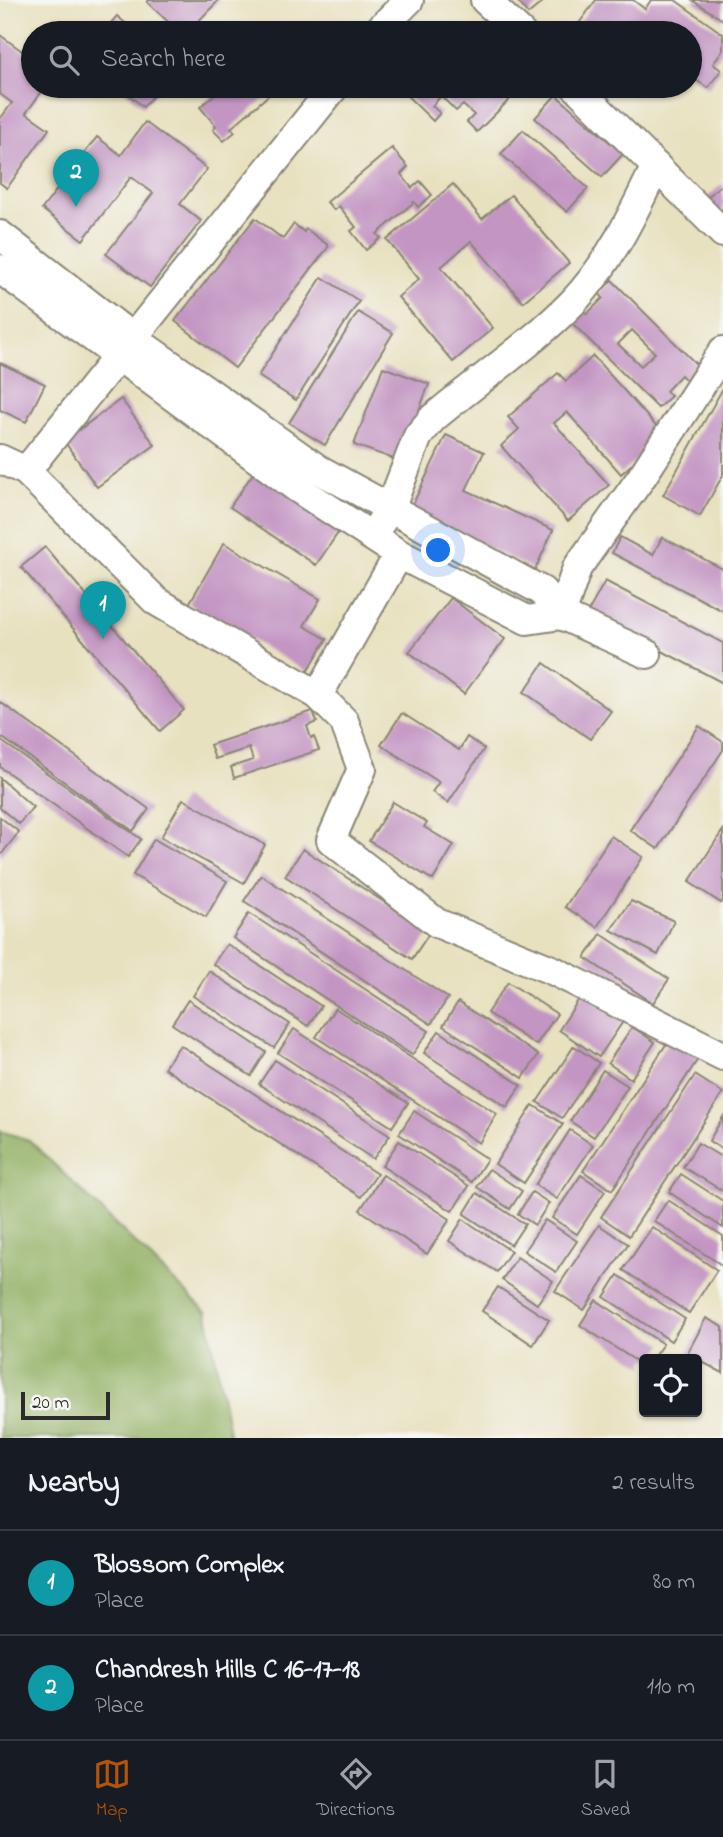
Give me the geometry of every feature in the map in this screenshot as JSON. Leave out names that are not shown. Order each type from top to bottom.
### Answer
[{"type":"street","points":[[388,21],[409,0]]},
{"type":"street","points":[[485,0],[509,21]]},
{"type":"street","points":[[26,471],[325,98]]},
{"type":"street","points":[[587,98],[723,233]]},
{"type":"street","points":[[373,537],[390,509],[418,436],[433,418],[549,325],[575,300],[621,237],[656,166]]},
{"type":"street","points":[[0,235],[127,348],[297,488],[399,554],[527,620],[561,615]]},
{"type":"street","points":[[0,269],[318,469],[542,591],[561,615],[647,654]]},
{"type":"street","points":[[561,615],[577,568],[641,478],[723,351]]},
{"type":"street","points":[[0,459],[26,471],[156,601],[318,695],[344,722],[362,769],[331,840],[437,923],[554,971],[723,1056]]},
{"type":"street","points":[[318,695],[399,554]]},
{"type":"green space","points":[[0,1131],[29,1140],[207,1313],[230,1438],[0,1438]]},
{"type":"building","points":[[219,0],[199,21],[167,21],[147,2]]},
{"type":"building","points":[[517,0],[545,0],[528,14]]},
{"type":"building","points":[[596,0],[633,0],[645,9],[651,0],[675,0],[723,34],[723,50],[713,64],[721,70],[708,88],[702,84],[702,21],[581,21]]},
{"type":"building","points":[[692,0],[723,0],[723,20]]},
{"type":"building","points":[[0,35],[21,50],[21,98],[37,98],[26,113],[49,129],[7,188],[0,183],[0,119],[12,103],[0,94]]},
{"type":"building","points":[[133,98],[151,98],[143,107]]},
{"type":"building","points":[[210,98],[265,98],[231,128],[235,132],[224,141],[213,130],[216,126],[200,107]]},
{"type":"building","points":[[409,98],[439,98],[432,106],[440,113],[433,121]]},
{"type":"building","points":[[443,98],[511,98],[477,132],[467,122],[474,115],[463,105],[456,111]]},
{"type":"building","points":[[553,98],[559,98],[623,154],[602,177],[535,118]]},
{"type":"building","points":[[145,122],[207,169],[180,204],[201,221],[150,287],[106,254],[153,193],[131,177],[83,240],[42,209],[97,137],[121,155]]},
{"type":"building","points":[[523,130],[588,188],[567,212],[501,154]]},
{"type":"building","points":[[392,148],[408,167],[401,174],[412,188],[420,181],[432,195],[418,207],[414,202],[377,234],[381,238],[366,250],[351,231],[356,227],[339,206],[334,210],[327,202]]},
{"type":"building","points":[[723,183],[723,209],[712,219],[699,205]]},
{"type":"building","points":[[453,184],[482,219],[511,195],[569,263],[523,302],[471,241],[441,267],[493,328],[453,362],[398,297],[419,279],[387,240]]},
{"type":"building","points":[[255,218],[283,239],[294,224],[304,232],[306,229],[329,246],[235,368],[175,321]]},
{"type":"building","points":[[322,277],[359,301],[296,400],[258,376]]},
{"type":"building","points":[[612,280],[699,367],[686,380],[681,375],[666,391],[671,396],[658,408],[571,322],[583,310],[587,314],[603,298],[599,293]],"holes":[[[632,330],[655,353],[641,366],[618,344]]]},
{"type":"building","points":[[358,312],[393,333],[325,445],[289,423]]},
{"type":"building","points":[[593,356],[664,435],[621,474],[567,412],[554,423],[609,485],[568,521],[501,446],[519,429],[508,417],[558,373],[566,381]]},
{"type":"building","points":[[0,363],[45,384],[26,422],[0,410]]},
{"type":"building","points":[[383,367],[429,384],[400,461],[354,445]]},
{"type":"building","points":[[723,388],[723,475],[700,516],[663,495]]},
{"type":"building","points":[[121,399],[155,445],[97,487],[64,441]]},
{"type":"building","points":[[446,435],[484,452],[466,490],[553,530],[535,570],[409,512]]},
{"type":"building","points":[[256,469],[342,527],[316,565],[230,507]]},
{"type":"building","points":[[620,537],[653,555],[662,537],[723,569],[723,611],[612,553]]},
{"type":"building","points":[[224,543],[320,599],[304,626],[327,639],[307,672],[189,604]]},
{"type":"building","points":[[45,547],[184,710],[160,731],[21,567]]},
{"type":"building","points":[[605,581],[723,643],[723,683],[588,612]]},
{"type":"building","points":[[451,598],[505,639],[464,694],[409,652]]},
{"type":"building","points":[[544,663],[611,711],[590,739],[524,692]]},
{"type":"building","points":[[0,702],[149,809],[133,831],[0,736]]},
{"type":"building","points":[[313,711],[317,722],[307,726],[319,750],[234,778],[231,767],[253,760],[249,748],[215,759],[210,745]]},
{"type":"building","points":[[402,713],[459,750],[467,737],[484,749],[448,803],[432,792],[439,782],[381,745]]},
{"type":"building","points":[[699,726],[723,742],[723,750],[658,849],[630,830]]},
{"type":"building","points":[[0,740],[141,839],[128,857],[0,767]]},
{"type":"building","points":[[0,778],[33,807],[19,824],[0,808]]},
{"type":"building","points":[[183,799],[265,845],[244,883],[161,837]]},
{"type":"building","points":[[393,802],[427,823],[424,827],[454,845],[433,880],[369,841]]},
{"type":"building","points":[[0,817],[19,832],[0,856]]},
{"type":"building","points":[[723,830],[723,900],[721,903],[689,882]]},
{"type":"building","points":[[611,836],[643,857],[597,927],[565,907]]},
{"type":"building","points":[[154,839],[227,881],[206,917],[133,875]]},
{"type":"building","points":[[303,849],[430,932],[412,959],[285,876]]},
{"type":"building","points":[[261,875],[448,998],[431,1024],[244,901]]},
{"type":"building","points":[[631,901],[674,921],[658,955],[611,930]]},
{"type":"building","points":[[249,913],[429,1031],[412,1055],[233,938]]},
{"type":"building","points":[[601,934],[669,979],[653,1003],[585,958]]},
{"type":"building","points":[[227,944],[321,1006],[308,1026],[213,964]]},
{"type":"building","points":[[209,971],[290,1024],[274,1048],[193,996]]},
{"type":"building","points":[[508,982],[557,1014],[536,1045],[487,1013]]},
{"type":"building","points":[[583,993],[624,1020],[599,1057],[559,1030]]},
{"type":"building","points":[[188,1000],[266,1052],[251,1076],[172,1024]]},
{"type":"building","points":[[458,1002],[538,1055],[523,1078],[443,1026]]},
{"type":"building","points":[[335,1008],[497,1114],[479,1143],[316,1037]]},
{"type":"building","points":[[632,1027],[655,1042],[631,1079],[608,1063]]},
{"type":"building","points":[[294,1029],[408,1103],[392,1127],[278,1053]]},
{"type":"building","points":[[439,1031],[521,1085],[507,1107],[424,1053]]},
{"type":"building","points":[[671,1037],[700,1056],[612,1190],[583,1171]]},
{"type":"building","points":[[180,1045],[377,1174],[361,1197],[164,1068]]},
{"type":"building","points":[[574,1046],[599,1063],[562,1118],[537,1102]]},
{"type":"building","points":[[275,1060],[390,1135],[373,1159],[259,1084]]},
{"type":"building","points":[[603,1070],[628,1086],[594,1137],[570,1121]]},
{"type":"building","points":[[695,1075],[723,1093],[629,1236],[601,1217]]},
{"type":"building","points":[[533,1105],[563,1124],[524,1183],[495,1164]]},
{"type":"building","points":[[414,1111],[487,1159],[472,1182],[399,1134]]},
{"type":"building","points":[[723,1117],[723,1150],[709,1141]]},
{"type":"building","points":[[570,1130],[593,1145],[557,1199],[535,1185]]},
{"type":"building","points":[[399,1141],[469,1186],[452,1211],[382,1166]]},
{"type":"building","points":[[698,1143],[723,1158],[723,1191],[683,1167]]},
{"type":"building","points":[[489,1169],[522,1191],[510,1209],[477,1187]]},
{"type":"building","points":[[681,1174],[723,1201],[723,1228],[669,1192]]},
{"type":"building","points":[[383,1175],[450,1219],[427,1254],[360,1210]]},
{"type":"building","points":[[581,1175],[605,1191],[577,1234],[552,1218]]},
{"type":"building","points":[[532,1192],[549,1203],[535,1225],[518,1214]]},
{"type":"building","points":[[477,1193],[525,1224],[511,1245],[464,1214]]},
{"type":"building","points":[[668,1200],[723,1236],[723,1266],[654,1221]]},
{"type":"building","points":[[463,1219],[511,1251],[497,1272],[449,1241]]},
{"type":"building","points":[[545,1220],[577,1241],[556,1272],[524,1251]]},
{"type":"building","points":[[599,1225],[628,1244],[584,1310],[555,1291]]},
{"type":"building","points":[[652,1227],[717,1270],[689,1313],[623,1270]]},
{"type":"building","points":[[517,1257],[553,1281],[537,1304],[502,1280]]},
{"type":"building","points":[[618,1275],[685,1319],[671,1341],[604,1297]]},
{"type":"building","points":[[498,1287],[549,1320],[533,1345],[482,1311]]},
{"type":"building","points":[[596,1300],[663,1344],[656,1354],[639,1354],[639,1363],[580,1325]]},
{"type":"building","points":[[706,1318],[723,1327],[723,1373],[702,1362],[702,1354],[687,1354]]},
{"type":"place","name":"Chandresh Hills C 16-17-18","points":[[76,207]]},
{"type":"place","name":"Blossom Complex","points":[[103,639]]}]
